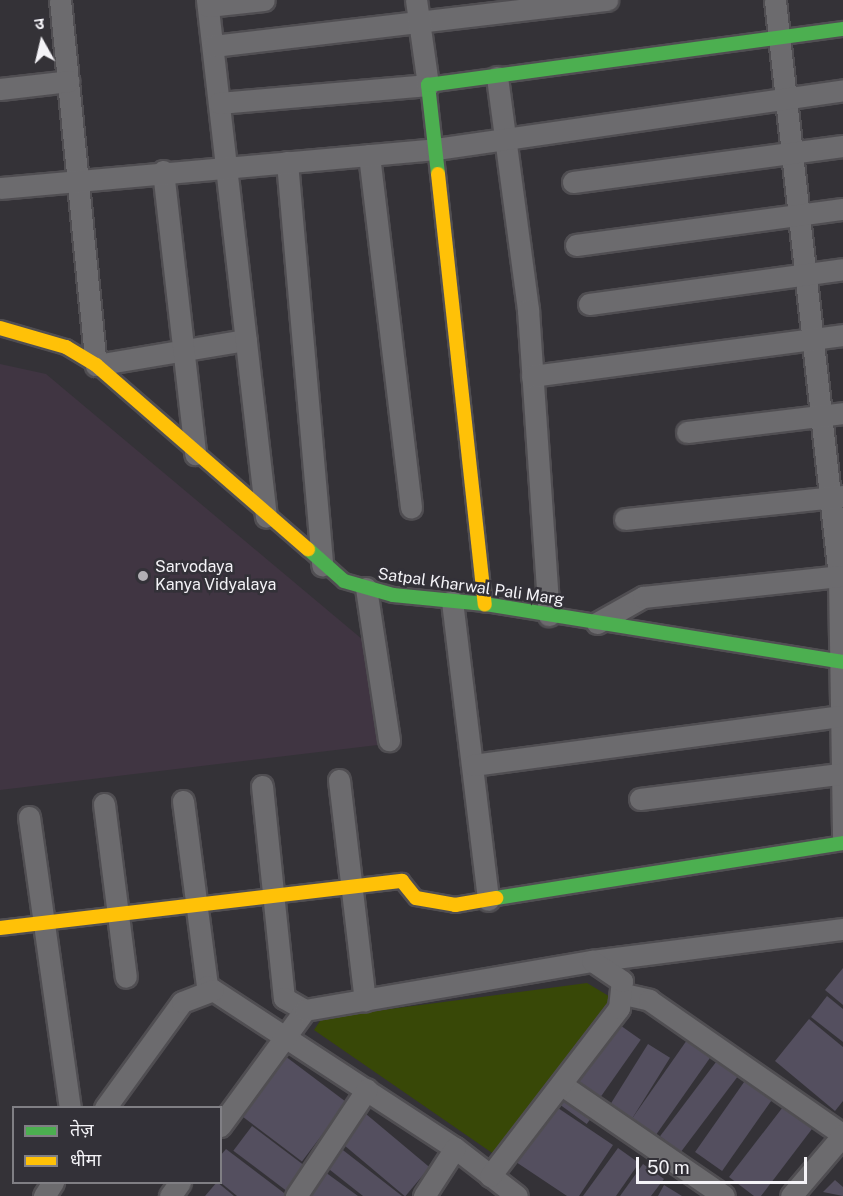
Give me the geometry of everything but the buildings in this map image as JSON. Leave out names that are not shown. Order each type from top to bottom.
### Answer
[{"type":"street","points":[[60,0],[96,365],[183,348],[246,340]]},
{"type":"street","points":[[264,0],[208,3],[266,517]]},
{"type":"street","points":[[416,0],[436,149],[485,604]]},
{"type":"street","points":[[213,46],[607,0]]},
{"type":"street","points":[[0,928],[402,881],[416,898],[455,905],[843,841],[838,716],[841,653],[840,567],[833,414],[814,339],[775,0]]},
{"type":"street","points":[[219,103],[496,77],[843,29]]},
{"type":"street","points":[[496,77],[532,376],[549,615]]},
{"type":"street","points":[[0,89],[69,81]]},
{"type":"street","points":[[0,188],[226,165],[436,149],[843,90]]},
{"type":"street","points":[[573,182],[843,146]]},
{"type":"street","points":[[369,155],[411,508]]},
{"type":"street","points":[[287,162],[322,565]]},
{"type":"street","points":[[163,171],[195,454]]},
{"type":"street","points":[[576,245],[843,209]]},
{"type":"street","points":[[589,304],[843,269]]},
{"type":"street","name":"Satpal Kharwal Pali Marg","points":[[0,328],[66,347],[96,365],[322,565],[366,588],[597,622],[841,653]]},
{"type":"street","points":[[532,376],[843,335]]},
{"type":"street","points":[[687,432],[833,414]]},
{"type":"street","points":[[625,519],[838,496]]},
{"type":"street","points":[[597,622],[643,597],[840,567]]},
{"type":"street","points":[[366,588],[389,740]]},
{"type":"street","points":[[452,601],[488,900]]},
{"type":"street","points":[[473,765],[838,716]]},
{"type":"street","points":[[640,800],[839,774]]},
{"type":"street","points":[[339,780],[349,887],[365,1000]]},
{"type":"street","points":[[262,786],[284,998],[305,1010],[592,961],[843,929]]},
{"type":"street","points":[[183,801],[194,905],[207,986],[286,1035],[455,1148],[517,1196]]},
{"type":"street","points":[[104,804],[126,977]]},
{"type":"street","points":[[29,817],[42,923],[70,1106]]},
{"type":"street","points":[[490,1176],[562,1085],[624,994],[622,981],[592,961]]},
{"type":"street","points":[[106,1106],[182,1002],[213,990]]},
{"type":"street","points":[[624,994],[649,1000],[843,1135],[791,1196]]},
{"type":"street","points":[[222,1123],[305,1010]]},
{"type":"street","points":[[562,1085],[724,1196]]},
{"type":"street","points":[[296,1196],[367,1089]]},
{"type":"street","points":[[424,1196],[455,1148]]},
{"type":"shaded area","name":"Sarvodaya Kanya Vidyalaya","points":[[0,364],[46,374],[375,650],[386,744],[0,790]]},
{"type":"green space","points":[[587,983],[622,1004],[501,1159],[314,1030],[322,1018]]},
{"type":"traffic: fast","points":[[438,174],[428,85],[843,29]]},
{"type":"traffic: fast","points":[[308,549],[344,581],[393,595],[485,604],[843,662]]},
{"type":"traffic: fast","points":[[496,898],[843,843]]},
{"type":"traffic: slow","points":[[438,174],[485,604]]},
{"type":"traffic: slow","points":[[0,328],[66,347],[96,365],[308,549]]},
{"type":"traffic: slow","points":[[0,928],[402,881],[416,898],[455,905],[496,898]]},
{"type":"place","name":"Sarvodaya Kanya Vidyalaya","points":[[143,576]]}]
